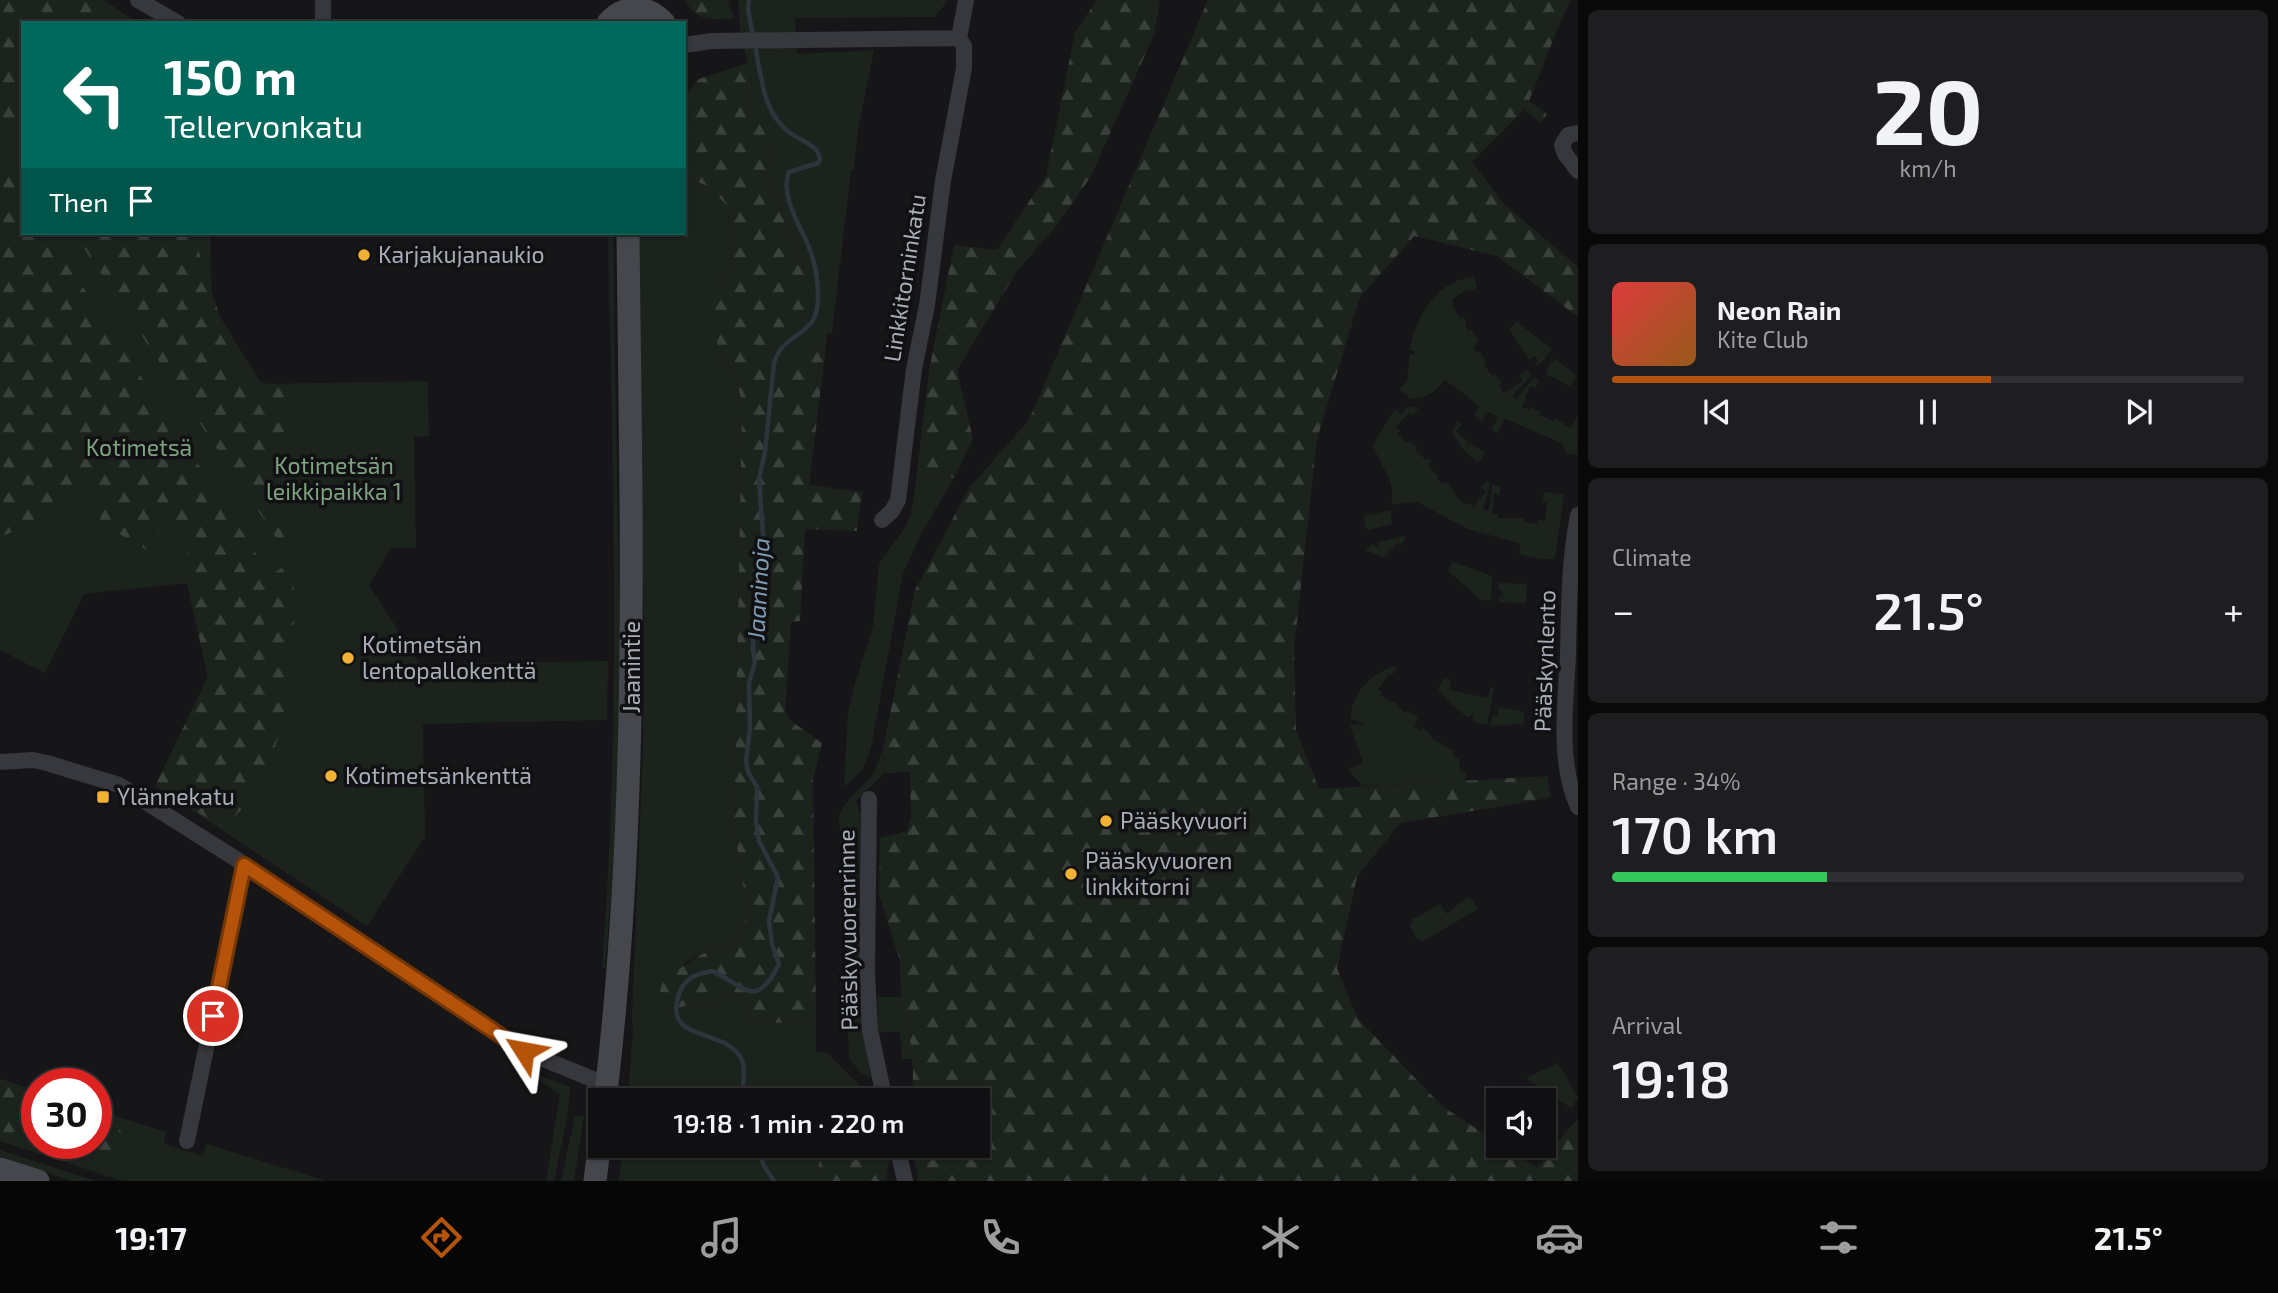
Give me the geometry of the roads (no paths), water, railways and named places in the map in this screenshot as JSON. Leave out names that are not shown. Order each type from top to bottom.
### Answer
[{"type":"main road","points":[[610,21],[637,4],[662,21]]},
{"type":"main road","name":"Jaanintie","points":[[606,1088],[622,930],[631,747],[628,235]]},
{"type":"main road","points":[[595,1181],[598,1158]]},
{"type":"main road","points":[[0,1169],[38,1181]]},
{"type":"street","points":[[138,0],[175,21]]},
{"type":"street","points":[[323,0],[323,21]]},
{"type":"street","name":"Linkkitorninkatu","points":[[882,520],[892,511],[898,500],[914,369],[928,305],[943,181],[964,68],[964,46],[959,38],[966,0]]},
{"type":"street","points":[[686,45],[712,41],[959,38]]},
{"type":"street","points":[[1578,133],[1568,135],[1562,145],[1578,171]]},
{"type":"street","name":"Pääskynlento","points":[[1578,515],[1570,587],[1565,737],[1566,771],[1578,807]]},
{"type":"street","points":[[0,762],[40,762],[119,785],[524,1051],[596,1088]]},
{"type":"street","name":"Pääskyvuorenrinne","points":[[869,799],[867,972],[870,1030],[882,1088]]},
{"type":"street","points":[[187,1141],[244,865]]},
{"type":"street","points":[[900,1158],[905,1181]]},
{"type":"waterway","name":"Jaaninoja","points":[[749,0],[753,37]]},
{"type":"waterway","name":"Jaaninoja","points":[[742,1088],[743,1062],[733,1048],[687,1028],[679,1020],[676,1010],[682,988],[688,980],[697,975],[712,971],[742,988],[756,991],[771,978],[779,964],[772,944],[769,921],[778,877],[759,841],[756,822],[757,787],[748,772],[746,760],[750,729],[749,683],[755,662],[755,571],[762,560],[764,547],[759,479],[765,452],[774,363],[786,344],[808,327],[817,308],[815,266],[789,201],[787,181],[789,172],[818,163],[820,159],[815,149],[784,128],[771,110],[755,45]]},
{"type":"waterway","name":"Jaaninoja","points":[[762,1158],[774,1181]]},
{"type":"place","name":"Karjakujanaukio","points":[[364,255]]},
{"type":"place","name":"Kotimetsän lentopallokenttä","points":[[348,658]]},
{"type":"place","name":"Kotimetsänkenttä","points":[[331,776]]},
{"type":"place","name":"Ylännekatu","points":[[103,797]]},
{"type":"place","name":"Pääskyvuori","points":[[1106,821]]},
{"type":"place","name":"Pääskyvuoren linkkitorni","points":[[1071,874]]},
{"type":"park label","name":"Kotimetsä","points":[[139,448]]},
{"type":"park label","name":"Kotimetsän leikkipaikka 1","points":[[334,479]]}]
